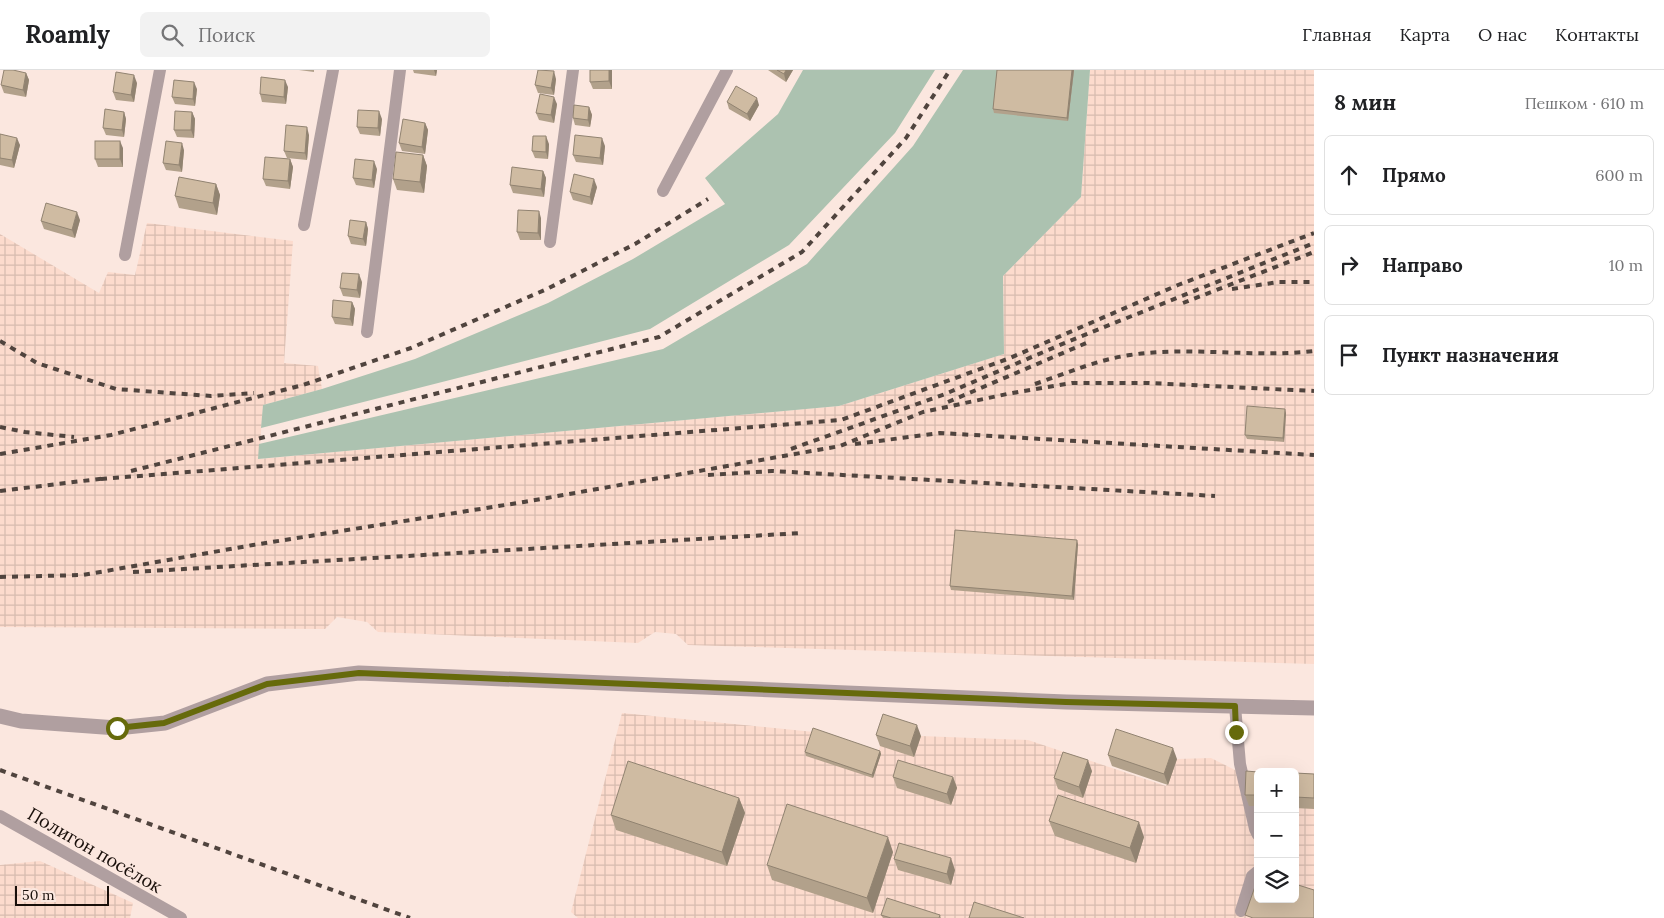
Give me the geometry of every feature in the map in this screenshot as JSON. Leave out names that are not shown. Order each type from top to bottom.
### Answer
[{"type":"street","points":[[125,255],[160,70]]},
{"type":"street","points":[[304,224],[333,70]]},
{"type":"street","points":[[367,332],[400,70]]},
{"type":"street","points":[[550,242],[573,70]]},
{"type":"street","points":[[663,191],[727,70]]},
{"type":"street","points":[[0,716],[20,721],[117,728],[164,723],[267,684],[359,673],[1027,700],[1314,708]]},
{"type":"street","points":[[1235,706],[1240,764],[1254,825]]},
{"type":"street","name":"Полигон посёлок","points":[[0,816],[166,913],[181,918]]},
{"type":"street","points":[[1241,911],[1254,874]]},
{"type":"shaded area","points":[[1090,70],[1314,70],[1314,664],[688,645],[676,634],[655,632],[638,643],[378,632],[367,622],[337,617],[325,629],[0,627],[0,234],[99,293],[108,272],[135,275],[147,223],[293,241],[284,363],[318,366],[322,389],[263,405],[259,459],[839,406],[1004,354],[1003,276],[1081,197]]},
{"type":"shaded area","points":[[622,713],[814,732],[878,753],[887,725],[921,736],[1028,740],[1166,786],[1177,759],[1211,758],[1241,773],[1254,774],[1254,903],[1299,903],[1299,776],[1314,777],[1314,918],[578,918],[571,912]]},
{"type":"shaded area","points":[[40,861],[133,903],[130,918],[0,918],[0,865]]},
{"type":"green space","points":[[803,70],[935,70],[895,133],[789,245],[650,329],[261,428],[263,405],[322,389],[415,359],[548,303],[633,259],[725,204],[705,178],[778,114]]},
{"type":"green space","points":[[963,70],[1090,70],[1081,197],[1003,276],[1004,354],[839,406],[258,459],[259,444],[663,349],[807,264],[913,146]]},
{"type":"building","points":[[4,70],[26,73],[23,90],[1,85]]},
{"type":"building","points":[[538,70],[554,71],[551,88],[535,85]]},
{"type":"building","points":[[590,70],[609,70],[609,81],[590,82]]},
{"type":"building","points":[[777,70],[786,70],[784,74]]},
{"type":"building","points":[[997,70],[1072,70],[1067,118],[993,109]]},
{"type":"building","points":[[116,72],[134,75],[131,95],[113,92]]},
{"type":"building","points":[[261,77],[285,80],[284,97],[260,94]]},
{"type":"building","points":[[174,80],[194,82],[193,99],[172,97]]},
{"type":"building","points":[[736,86],[757,98],[747,114],[727,102]]},
{"type":"building","points":[[540,94],[554,97],[551,115],[536,113]]},
{"type":"building","points":[[574,105],[589,107],[588,120],[573,118]]},
{"type":"building","points":[[105,109],[124,112],[122,130],[103,128]]},
{"type":"building","points":[[358,110],[379,111],[378,128],[357,127]]},
{"type":"building","points":[[175,111],[192,112],[191,130],[174,130]]},
{"type":"building","points":[[403,119],[425,123],[422,147],[399,143]]},
{"type":"building","points":[[286,125],[307,127],[305,153],[284,151]]},
{"type":"building","points":[[0,134],[17,138],[12,160],[0,158]]},
{"type":"building","points":[[575,135],[602,138],[600,158],[573,155]]},
{"type":"building","points":[[533,136],[546,136],[546,152],[532,151]]},
{"type":"building","points":[[95,141],[120,141],[120,159],[95,159]]},
{"type":"building","points":[[166,141],[182,143],[179,165],[163,163]]},
{"type":"building","points":[[396,152],[423,155],[420,182],[393,179]]},
{"type":"building","points":[[265,157],[290,159],[288,181],[263,179]]},
{"type":"building","points":[[355,159],[374,161],[372,180],[353,178]]},
{"type":"building","points":[[512,167],[543,171],[541,189],[510,185]]},
{"type":"building","points":[[574,174],[594,179],[590,197],[570,192]]},
{"type":"building","points":[[179,177],[216,184],[213,203],[175,196]]},
{"type":"building","points":[[46,203],[77,212],[72,230],[41,221]]},
{"type":"building","points":[[518,210],[539,211],[538,233],[517,232]]},
{"type":"building","points":[[350,220],[366,222],[363,239],[348,236]]},
{"type":"building","points":[[342,273],[359,274],[357,290],[340,288]]},
{"type":"building","points":[[333,300],[352,302],[350,319],[332,317]]},
{"type":"building","points":[[1247,406],[1285,409],[1283,438],[1245,435]]},
{"type":"building","points":[[955,530],[1077,540],[1072,596],[950,586]]},
{"type":"building","points":[[883,714],[917,725],[910,746],[876,735]]},
{"type":"building","points":[[813,728],[880,751],[872,775],[805,752]]},
{"type":"building","points":[[1116,729],[1173,748],[1164,774],[1108,755]]},
{"type":"building","points":[[1063,752],[1088,760],[1079,787],[1054,778]]},
{"type":"building","points":[[898,760],[953,777],[947,794],[893,777]]},
{"type":"building","points":[[628,761],[739,798],[722,852],[611,815]]},
{"type":"building","points":[[1246,771],[1254,772],[1254,795],[1245,795]]},
{"type":"building","points":[[1299,773],[1314,774],[1314,798],[1299,797]]},
{"type":"building","points":[[1058,795],[1139,822],[1130,848],[1049,821]]},
{"type":"building","points":[[787,804],[888,837],[867,898],[767,865]]},
{"type":"building","points":[[899,843],[951,858],[947,874],[894,859]]},
{"type":"building","points":[[1299,885],[1314,890],[1314,918],[1253,918],[1245,915],[1254,889],[1254,903],[1299,903]]},
{"type":"building","points":[[887,898],[940,915],[939,918],[891,918],[881,915]]},
{"type":"building","points":[[974,902],[1024,918],[969,918]]},
{"type":"railway","points":[[131,471],[659,337],[802,252],[906,138],[950,70]]},
{"type":"railway","points":[[0,454],[111,435],[303,385],[411,348],[547,289],[635,244],[708,199]]},
{"type":"railway","points":[[101,479],[841,420],[1010,358],[1178,285],[1314,233]]},
{"type":"railway","points":[[791,449],[945,394],[1067,342],[1314,243]]},
{"type":"railway","points":[[1183,303],[1314,252]]},
{"type":"railway","points":[[1232,289],[1279,282],[1314,282]]},
{"type":"railway","points":[[0,341],[37,363],[116,389],[211,396],[254,393]]},
{"type":"railway","points":[[948,402],[1091,341]]},
{"type":"railway","points":[[1035,384],[1094,363],[1130,355],[1175,352],[1291,353],[1314,351]]},
{"type":"railway","points":[[0,577],[83,575],[253,545],[524,502],[840,446],[923,412],[1007,394],[1072,383],[1149,383],[1314,391]]},
{"type":"railway","points":[[0,427],[25,432],[74,437]]},
{"type":"railway","points":[[855,444],[940,433],[1314,455]]},
{"type":"railway","points":[[708,475],[772,471],[1215,496]]},
{"type":"railway","points":[[0,491],[107,478]]},
{"type":"railway","points":[[133,572],[801,533]]},
{"type":"railway","points":[[0,770],[410,918]]},
{"type":"route","points":[[117,728],[164,723],[267,684],[359,673],[1066,702],[1235,706],[1236,732]]}]
